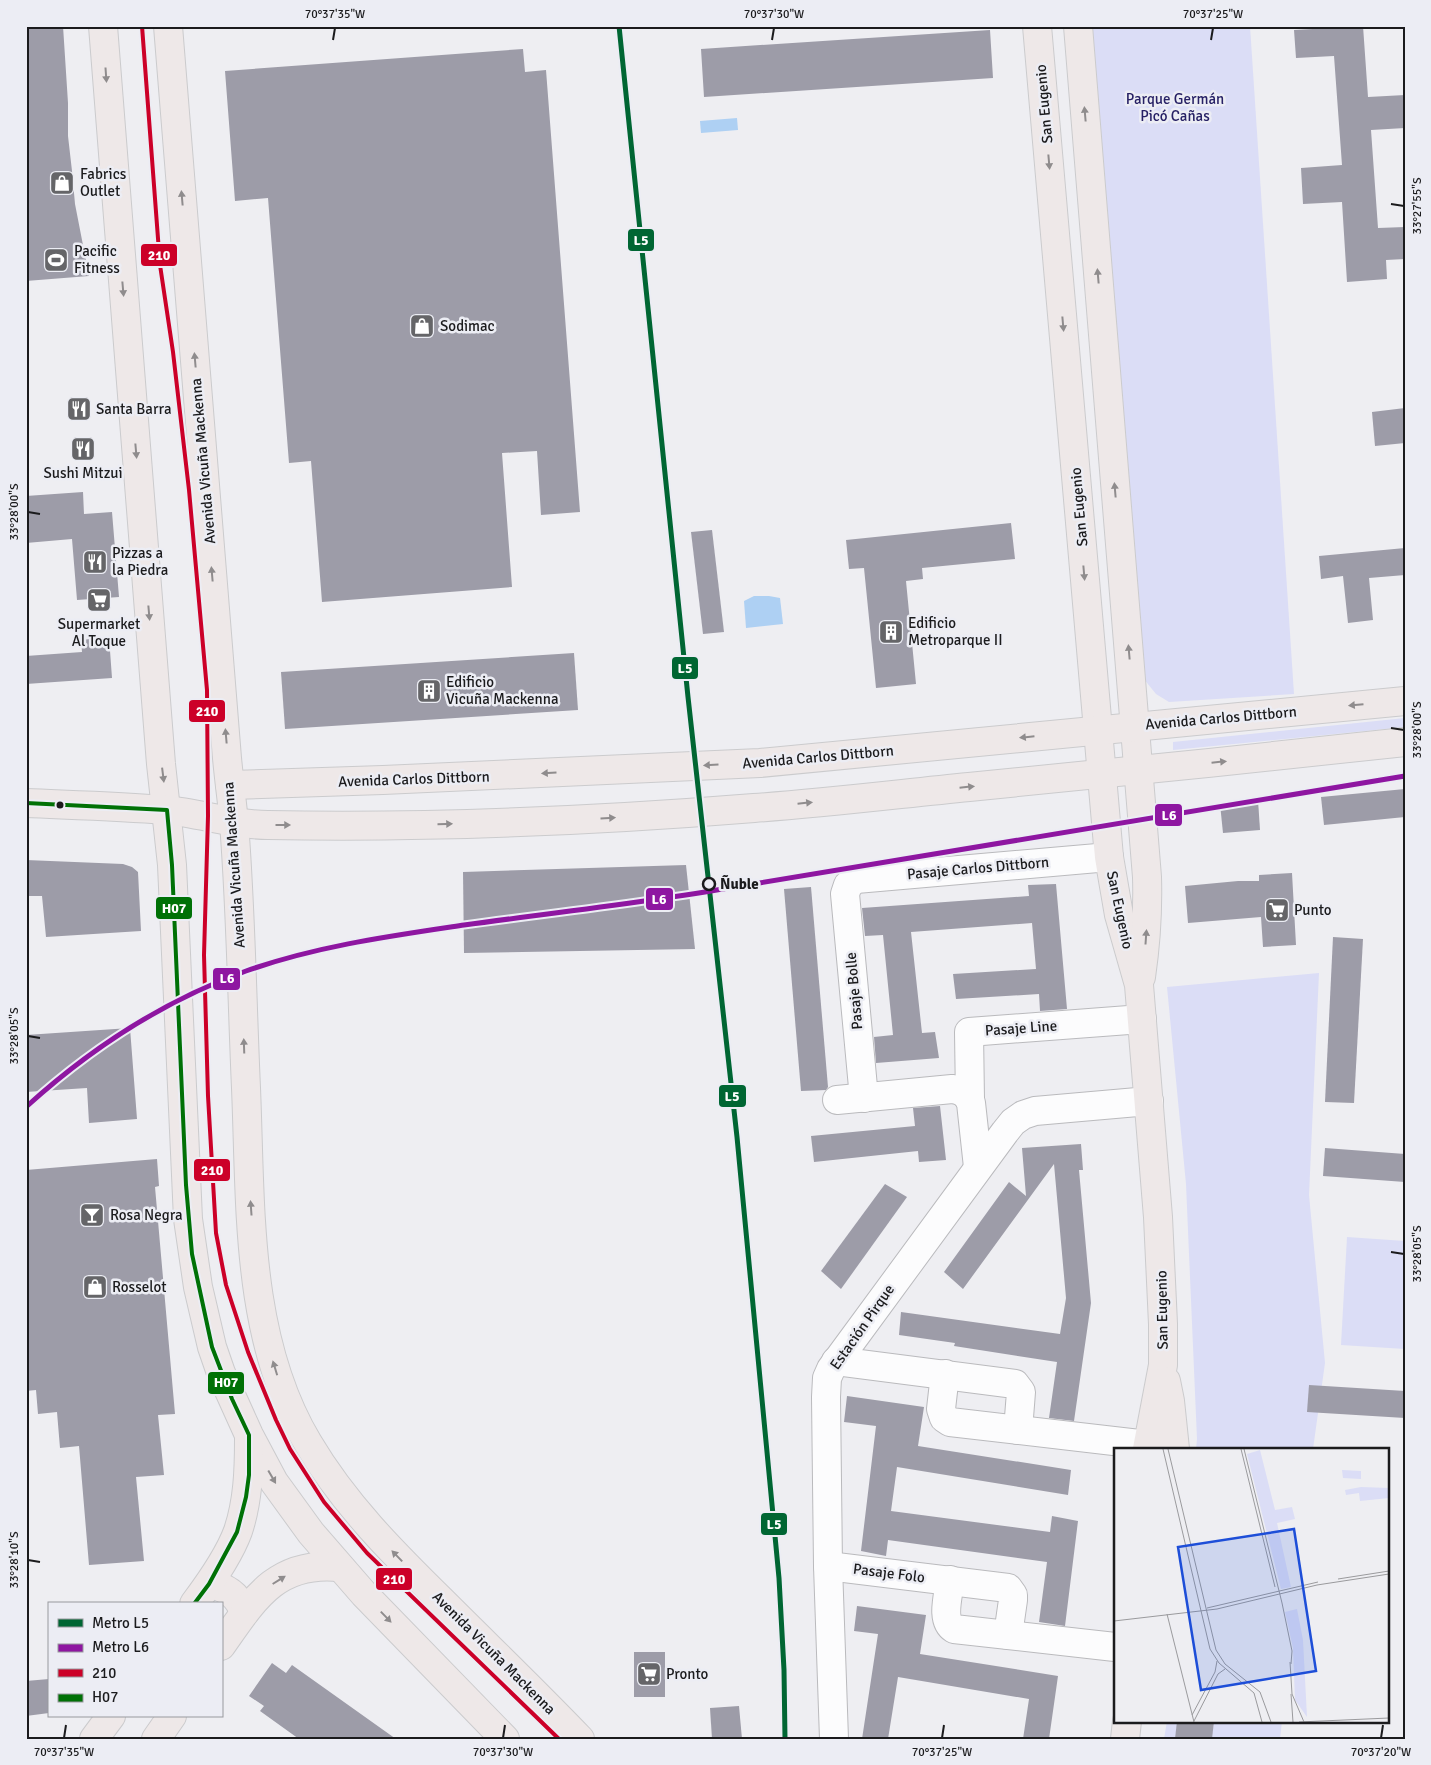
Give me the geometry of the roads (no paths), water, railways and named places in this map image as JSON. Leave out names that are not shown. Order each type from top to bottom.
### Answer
[{"type":"main road","points":[[103,26],[162,764],[172,865],[186,1185],[192,1254],[212,1347],[232,1399],[274,1482],[311,1533],[339,1568],[505,1739]]},
{"type":"main road","name":"Avenida Vicuña Mackenna","points":[[168,26],[234,822],[254,1251],[258,1292],[269,1346],[292,1414],[326,1471],[372,1530],[580,1739]]},
{"type":"main road","name":"San Eugenio","points":[[1037,26],[1110,857],[1119,915],[1139,985],[1158,1217],[1163,1365],[1170,1401],[1175,1448]]},
{"type":"main road","name":"San Eugenio","points":[[1078,26],[1147,876],[1148,909],[1145,948],[1139,985]]},
{"type":"main road","name":"Avenida Carlos Dittborn","points":[[230,785],[760,763],[1405,701]]},
{"type":"main road","points":[[26,803],[167,810],[234,822],[264,825],[436,824],[652,816],[757,808],[1138,771],[1405,742]]},
{"type":"main road","name":"San Eugenio","points":[[1147,1447],[1163,1365]]},
{"type":"main road","points":[[201,1594],[237,1532],[241,1519],[249,1475],[249,1435]]},
{"type":"main road","points":[[222,1645],[244,1613],[263,1592],[284,1576],[309,1567],[339,1568]]},
{"type":"main road","points":[[201,1594],[217,1585],[232,1593],[242,1606],[244,1613]]},
{"type":"main road","points":[[94,1739],[110,1718]]},
{"type":"main road","points":[[156,1739],[171,1718]]},
{"type":"main road","points":[[1125,1739],[1127,1722]]},
{"type":"street","name":"Pasaje Carlos Dittborn","points":[[848,884],[856,879],[1110,857]]},
{"type":"street","name":"Pasaje Bolle","points":[[848,884],[845,894],[850,1099],[952,1088],[964,1093],[970,1100]]},
{"type":"street","name":"Pasaje Line","points":[[978,1167],[970,1100],[969,1032],[1142,1019]]},
{"type":"street","name":"Estación Pirque","points":[[834,1739],[828,1566],[827,1378],[836,1361],[1013,1122],[1023,1115],[1035,1111],[1149,1101]]},
{"type":"street","points":[[836,1361],[1015,1384],[1021,1392],[1018,1430]]},
{"type":"street","points":[[945,1374],[941,1409],[946,1420],[1147,1447]]},
{"type":"street","name":"Pasaje Folo","points":[[828,1566],[1003,1587],[1011,1591],[1013,1600],[1008,1635]]},
{"type":"street","points":[[950,1580],[947,1621],[950,1626],[959,1630],[1114,1647]]},
{"type":"metro line","name":"L5","points":[[619,26],[688,697],[737,1137],[779,1578],[784,1670],[785,1739]]},
{"type":"metro line","name":"L6","points":[[26,1107],[51,1085],[102,1046],[157,1012],[215,983],[246,971],[327,948],[409,933],[696,893],[1405,776]]},
{"type":"place","name":"Fabrics Outlet","points":[[62,183]]},
{"type":"place","name":"Pacific Fitness","points":[[56,260]]},
{"type":"place","name":"Sodimac","points":[[422,326]]},
{"type":"place","name":"Santa Barra","points":[[79,409]]},
{"type":"place","name":"Sushi Mitzui","points":[[83,449]]},
{"type":"place","name":"Pizzas a la Piedra","points":[[95,562]]},
{"type":"place","name":"Supermarket Al Toque","points":[[99,600]]},
{"type":"place","name":"Edificio Metroparque II","points":[[891,632]]},
{"type":"place","name":"Edificio Vicuña Mackenna","points":[[429,691]]},
{"type":"place","name":"Ñuble","points":[[709,884]]},
{"type":"place","name":"Punto","points":[[1277,910]]},
{"type":"place","name":"Rosa Negra","points":[[92,1215]]},
{"type":"place","name":"Rosselot","points":[[95,1287]]},
{"type":"place","name":"Pronto","points":[[649,1674]]},
{"type":"park label","name":"Parque Germán Picó Cañas","points":[[1175,108]]}]
